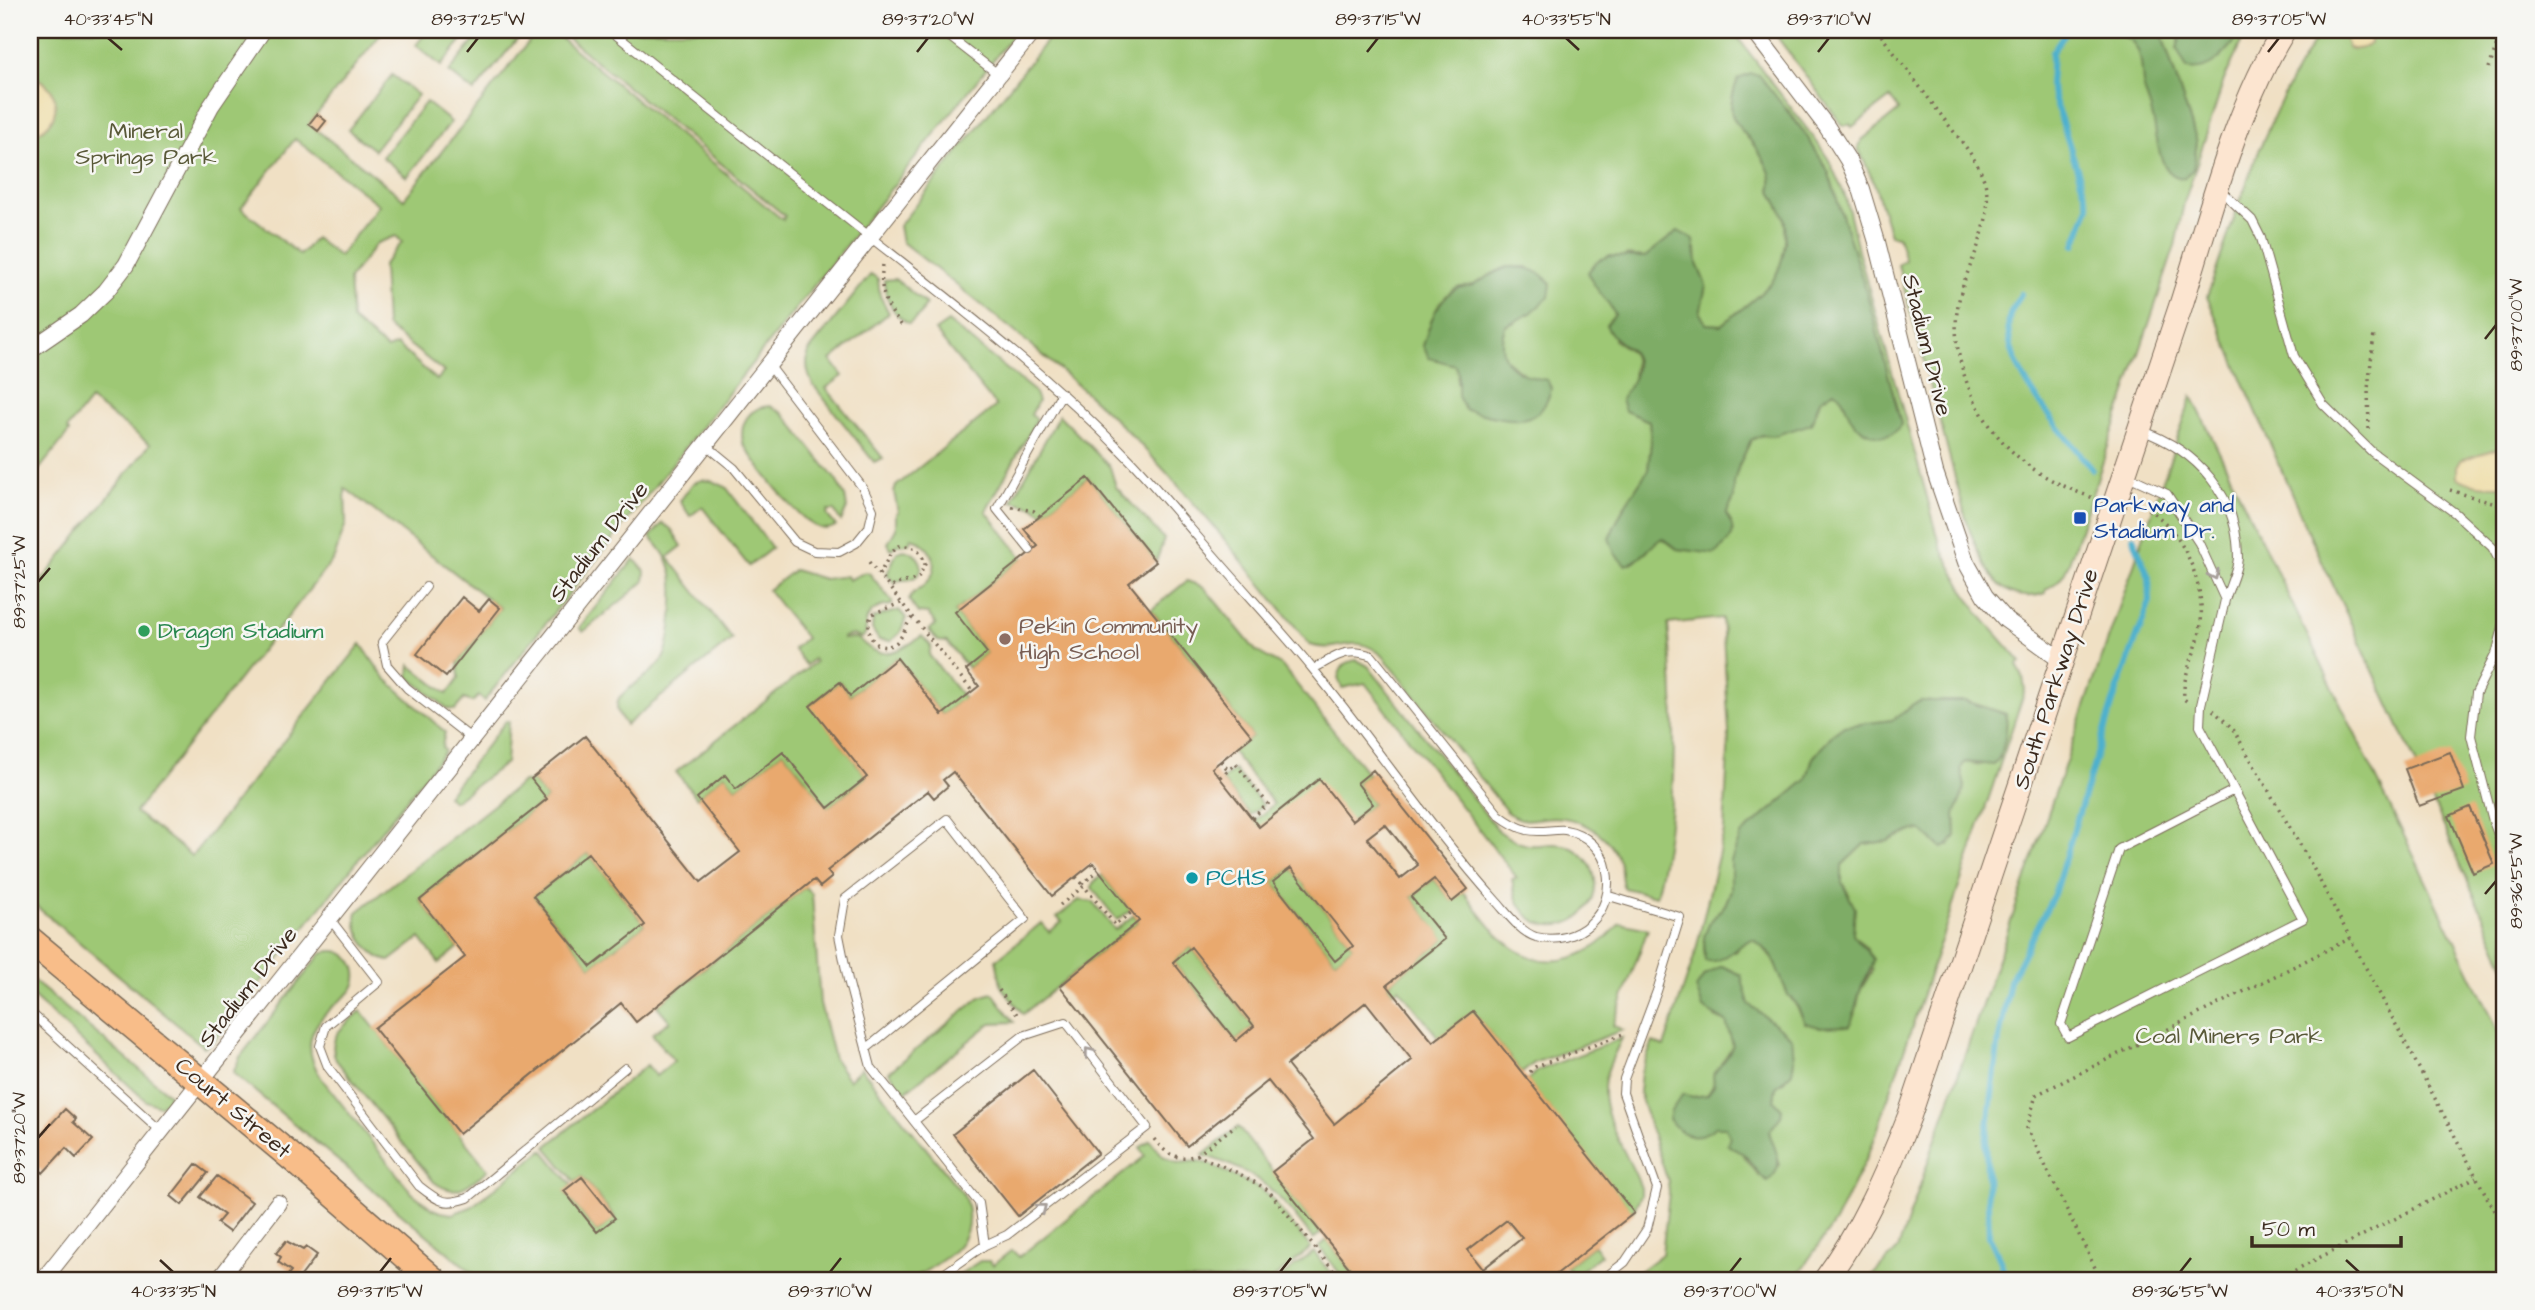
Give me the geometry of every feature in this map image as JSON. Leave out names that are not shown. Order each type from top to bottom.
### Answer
[{"type":"main road","name":"South Parkway Drive","points":[[1825,1280],[1849,1246],[1871,1207],[1905,1127],[2218,188],[2258,81],[2284,30]]},
{"type":"main road","name":"Court Street","points":[[30,940],[302,1166],[433,1280]]},
{"type":"street","points":[[30,349],[81,315],[106,292],[126,265],[211,106],[263,30]]},
{"type":"street","name":"Stadium Drive","points":[[43,1280],[1034,30]]},
{"type":"street","name":"Stadium Drive","points":[[1753,30],[1827,127],[1848,160],[1861,189],[1935,472],[1966,562],[1985,596],[2006,620],[2062,660]]},
{"type":"street","points":[[219,1280],[278,1203]]},
{"type":"lane","points":[[610,30],[998,338],[1062,393],[1133,463],[1313,669],[1469,870],[1520,927],[1533,936],[1572,937],[1601,913],[1608,896],[1608,875],[1604,859],[1594,846],[1581,835],[1564,830],[1525,830],[1499,815],[1371,656],[1356,650],[1341,654],[1313,669]]},
{"type":"lane","points":[[941,30],[999,75]]},
{"type":"lane","points":[[2218,188],[2252,220],[2261,238],[2294,356],[2323,404],[2372,452],[2455,513],[2492,547],[2505,572]]},
{"type":"lane","points":[[706,445],[734,468],[795,542],[814,551],[839,552],[856,543],[869,527],[873,510],[863,488],[769,365]]},
{"type":"lane","points":[[1030,550],[998,509],[1062,393]]},
{"type":"lane","points":[[2139,429],[2163,438],[2184,451],[2208,475],[2226,504],[2235,531],[2238,561],[2225,600],[2201,705],[2200,726],[2303,919],[2068,1037],[2061,1024],[2119,849],[2234,790]]},
{"type":"lane","points":[[2124,473],[2167,495],[2199,543],[2225,600]]},
{"type":"lane","points":[[426,587],[382,642],[387,665],[407,688],[472,739]]},
{"type":"lane","points":[[2505,619],[2497,651],[2476,693],[2472,736],[2493,821],[2505,853]]},
{"type":"lane","points":[[866,1049],[1025,919],[947,819],[845,899],[839,934],[866,1049],[871,1067],[979,1203],[985,1245]]},
{"type":"lane","points":[[1602,1280],[1625,1262],[1647,1229],[1657,1188],[1623,1093],[1624,1079],[1657,991],[1680,917],[1608,896]]},
{"type":"lane","points":[[330,919],[379,982],[326,1026],[320,1046],[328,1067],[419,1186],[435,1198],[451,1203],[468,1198],[625,1068]]},
{"type":"lane","points":[[30,1012],[162,1132]]},
{"type":"lane","points":[[914,1121],[1023,1036],[1066,1022],[1147,1126],[1007,1236],[985,1245],[935,1280]]},
{"type":"path","points":[[1877,30],[1967,150],[1985,183],[1987,217],[1958,304],[1955,335],[1958,360],[1970,389],[1989,423],[2024,462],[2047,477],[2093,498]]},
{"type":"path","points":[[2489,68],[2498,42],[2498,30]]},
{"type":"path","points":[[883,265],[880,279],[886,306],[904,328]]},
{"type":"path","points":[[2372,452],[2368,389],[2374,334]]},
{"type":"path","points":[[2417,485],[2431,484],[2505,507]]},
{"type":"path","points":[[2138,503],[2168,525],[2197,579],[2203,614],[2183,687],[2184,699],[2213,710],[2227,722],[2240,740],[2351,938],[2505,1231]]},
{"type":"path","points":[[1010,507],[1034,511],[1040,516]]},
{"type":"path","points":[[879,575],[891,553],[899,546],[915,548],[921,554],[925,564],[919,577],[890,588]]},
{"type":"path","points":[[869,562],[972,691]]},
{"type":"path","points":[[902,603],[872,614],[867,628],[871,637],[884,646],[892,645],[901,638],[906,623],[913,617]]},
{"type":"path","points":[[1221,761],[1228,770]]},
{"type":"path","points":[[1220,777],[1236,764],[1268,804],[1252,818]]},
{"type":"path","points":[[1060,905],[1099,870]]},
{"type":"path","points":[[1076,877],[1115,925],[1132,912]]},
{"type":"path","points":[[2101,1280],[2027,1128],[2036,1095],[2351,938]]},
{"type":"path","points":[[999,990],[1019,1017]]},
{"type":"path","points":[[1525,1077],[1535,1068],[1628,1032]]},
{"type":"path","points":[[1153,1138],[1161,1149],[1175,1158],[1186,1158],[1196,1155],[1236,1125]]},
{"type":"path","points":[[1196,1155],[1238,1173],[1268,1190],[1341,1280]]},
{"type":"path","points":[[2276,1280],[2476,1177]]},
{"type":"green space","name":"Mineral Springs Park","points":[[30,30],[384,30],[309,124],[404,199],[538,30],[551,30],[783,220],[785,216],[558,30],[1017,30],[484,701],[479,696],[472,702],[464,699],[455,710],[448,709],[409,677],[410,665],[447,694],[459,678],[458,662],[500,608],[345,488],[346,523],[334,558],[135,812],[192,856],[361,644],[383,676],[445,732],[442,747],[445,751],[213,1042],[204,1047],[30,901],[30,596],[150,444],[90,400],[67,429],[69,432],[30,481]],"holes":[[[295,139],[379,205],[339,256],[315,238],[300,255],[241,208]],[[396,236],[402,242],[383,265],[386,326],[444,372],[437,380],[397,345],[387,349],[352,320],[349,279],[377,243]]]},
{"type":"green space","points":[[428,30],[470,30],[441,66],[416,45]]},
{"type":"green space","points":[[483,30],[509,30],[518,38],[474,92],[449,72]]},
{"type":"green space","points":[[1055,30],[1732,30],[1817,142],[1829,160],[1846,198],[1941,547],[1979,614],[2021,662],[2017,665],[2025,690],[1872,1146],[1835,1222],[1794,1280],[1628,1280],[1662,1254],[1669,1193],[1668,1182],[1639,1092],[1641,1072],[1653,1042],[1664,1047],[1695,954],[1724,831],[1729,732],[1722,618],[1668,624],[1674,761],[1663,862],[1656,896],[1624,888],[1620,864],[1614,850],[1599,833],[1567,819],[1556,817],[1526,820],[1508,813],[1383,656],[1363,645],[1310,645],[1200,511],[1130,434],[1047,359],[902,242],[899,226]],"holes":[[[1738,79],[1788,110],[1828,171],[1867,294],[1901,424],[1846,406],[1843,397],[1834,391],[1820,400],[1816,413],[1773,436],[1762,435],[1751,440],[1734,482],[1734,498],[1726,515],[1731,522],[1677,549],[1662,538],[1645,554],[1609,538],[1625,505],[1648,470],[1651,443],[1649,421],[1638,416],[1633,385],[1634,357],[1614,340],[1615,315],[1610,302],[1626,255],[1645,257],[1678,231],[1696,248],[1697,264],[1706,285],[1700,313],[1706,324],[1721,325],[1774,279],[1784,249],[1784,217],[1772,193],[1767,165],[1734,121],[1731,105]],[[1528,267],[1516,322],[1505,326],[1502,352],[1508,362],[1531,378],[1549,396],[1532,414],[1512,419],[1466,410],[1455,365],[1423,346],[1434,314],[1449,294],[1503,269]],[[1965,701],[2006,714],[2000,758],[1981,765],[1965,762],[1960,768],[1965,787],[1955,815],[1956,836],[1942,848],[1922,831],[1914,830],[1888,841],[1864,844],[1842,865],[1842,883],[1849,894],[1853,934],[1867,949],[1872,971],[1860,991],[1855,1016],[1801,1015],[1774,962],[1766,950],[1753,939],[1742,943],[1735,952],[1704,952],[1704,937],[1710,922],[1725,905],[1731,891],[1741,835],[1806,780],[1813,758],[1832,735],[1844,727],[1892,720],[1913,704]],[[1722,966],[1745,991],[1749,1004],[1792,1038],[1794,1061],[1784,1081],[1776,1087],[1774,1100],[1782,1109],[1769,1132],[1780,1165],[1759,1176],[1730,1137],[1726,1127],[1715,1127],[1683,1095],[1707,1095],[1722,1061],[1733,1045],[1726,1022],[1715,1017],[1703,976]]]},
{"type":"green space","points":[[1772,30],[2153,30],[2195,157],[2197,142],[2163,38],[2163,30],[2182,30],[2177,49],[2238,37],[2247,30],[2224,80],[2184,203],[2175,246],[2070,560],[2061,578],[2046,589],[2046,593],[2029,596],[2015,594],[2004,588],[1986,567],[1968,526],[1898,265],[1905,260],[1898,236],[1890,235],[1875,185],[1858,148],[1862,140],[1899,110],[1890,98],[1852,127],[1850,124],[1843,126]]},
{"type":"green space","points":[[2106,30],[2163,30],[2163,39],[2197,142],[2193,169],[2184,178],[2175,176],[2163,163],[2144,87],[2138,50],[2128,39]]},
{"type":"green space","points":[[2182,30],[2245,30],[2213,63],[2197,69],[2187,69],[2177,49]]},
{"type":"green space","points":[[2322,30],[2505,30],[2505,966],[2421,774],[2303,520],[2207,297],[2269,126],[2302,61]]},
{"type":"green space","points":[[1751,74],[1759,75],[1806,135],[1828,171],[1867,294],[1901,424],[1896,431],[1883,436],[1865,431],[1855,424],[1843,400],[1834,391],[1820,400],[1811,424],[1751,440],[1739,465],[1734,482],[1734,498],[1726,515],[1733,532],[1715,554],[1677,549],[1662,538],[1636,560],[1625,565],[1615,554],[1609,538],[1625,505],[1648,470],[1651,443],[1649,421],[1625,411],[1621,399],[1635,374],[1636,361],[1629,349],[1614,337],[1606,325],[1615,315],[1588,272],[1598,260],[1609,256],[1645,257],[1678,231],[1694,240],[1697,264],[1706,285],[1700,313],[1706,324],[1721,325],[1769,285],[1777,273],[1784,249],[1784,217],[1772,193],[1767,165],[1735,121],[1731,105],[1738,79]]},
{"type":"green space","points":[[392,75],[418,95],[374,150],[348,130]]},
{"type":"green space","points":[[426,102],[451,122],[407,177],[382,157]]},
{"type":"green space","points":[[1508,267],[1532,270],[1551,284],[1549,297],[1531,313],[1505,326],[1502,338],[1502,349],[1510,365],[1525,375],[1547,380],[1551,388],[1546,403],[1538,413],[1528,418],[1504,418],[1465,410],[1458,396],[1458,373],[1455,365],[1429,358],[1423,346],[1434,314],[1449,294]]},
{"type":"green space","points":[[871,274],[878,279],[880,296],[889,313],[831,360],[843,376],[826,388],[883,458],[874,462],[814,386],[807,365],[809,351]]},
{"type":"green space","points":[[895,279],[926,304],[921,314],[909,324],[890,305],[886,293],[884,280]]},
{"type":"green space","points":[[948,322],[1034,391],[1038,401],[1031,415],[1037,419],[986,511],[1023,558],[955,612],[987,653],[968,668],[947,642],[938,641],[929,630],[936,624],[928,614],[918,613],[909,600],[932,575],[932,555],[923,544],[911,538],[909,544],[897,545],[891,549],[888,543],[896,529],[896,486],[996,406],[935,331]]},
{"type":"green space","name":"Coal Miners Park","points":[[2192,396],[2505,1045],[2505,1280],[1868,1280],[1898,1249]]},
{"type":"green space","points":[[770,406],[784,414],[836,480],[845,496],[847,508],[841,521],[834,511],[828,511],[827,515],[836,526],[823,529],[807,521],[776,488],[743,443],[743,428],[748,417],[757,409]]},
{"type":"green space","points":[[1059,415],[1110,467],[1116,487],[1164,539],[1156,562],[1088,478],[1043,514],[1035,507],[1012,501]]},
{"type":"green space","points":[[702,480],[726,487],[772,548],[749,566],[702,507],[690,516],[680,501],[693,483]]},
{"type":"green space","points":[[663,523],[671,529],[682,546],[668,557],[732,639],[626,725],[617,709],[619,698],[661,662],[668,644],[672,617],[671,570],[663,552],[650,537]]},
{"type":"green space","points":[[904,550],[918,558],[920,571],[912,579],[894,582],[887,574],[897,552]]},
{"type":"green space","points":[[634,559],[645,571],[644,582],[583,632],[579,628]]},
{"type":"green space","points":[[794,570],[824,579],[847,576],[849,580],[865,572],[869,573],[892,601],[892,605],[880,607],[868,616],[866,633],[862,638],[853,635],[843,639],[857,638],[871,649],[885,653],[898,650],[922,636],[931,646],[929,655],[964,698],[942,715],[897,658],[850,696],[840,682],[811,705],[867,777],[828,808],[783,752],[736,789],[725,775],[697,798],[676,772],[815,662],[813,659],[806,665],[793,649],[806,638],[768,590]]},
{"type":"green space","points":[[1187,581],[1204,587],[1256,651],[1282,666],[1368,774],[1357,783],[1373,804],[1352,821],[1259,827],[1254,821],[1274,804],[1232,752],[1252,736],[1151,610]]},
{"type":"green space","points":[[899,610],[906,618],[900,633],[891,641],[879,640],[872,629],[873,618]]},
{"type":"green space","points":[[1357,660],[1368,666],[1499,831],[1524,844],[1569,847],[1586,859],[1593,872],[1595,888],[1590,903],[1581,916],[1567,923],[1548,925],[1539,923],[1525,913],[1516,898],[1512,879],[1517,878],[1365,683],[1342,688],[1338,678],[1342,668]]},
{"type":"green space","points":[[1921,701],[1965,701],[2006,714],[2003,748],[1994,765],[1965,762],[1961,768],[1965,787],[1955,815],[1956,836],[1949,845],[1942,848],[1922,831],[1914,830],[1888,841],[1864,844],[1842,865],[1842,883],[1855,908],[1853,934],[1873,959],[1872,964],[1850,1026],[1819,1027],[1805,1023],[1796,1003],[1788,995],[1771,954],[1753,939],[1720,960],[1705,961],[1704,937],[1710,922],[1725,905],[1731,891],[1731,861],[1741,835],[1806,780],[1813,758],[1832,735],[1844,726],[1892,720]]},
{"type":"green space","points":[[506,721],[509,722],[506,763],[454,801],[447,796]]},
{"type":"green space","points":[[1234,770],[1263,805],[1250,815],[1222,780]]},
{"type":"green space","points":[[523,782],[533,782],[547,799],[420,900],[458,948],[439,963],[420,938],[390,961],[370,950],[357,927],[357,912]]},
{"type":"green space","points":[[588,853],[645,925],[591,967],[533,896]]},
{"type":"green space","points":[[1291,868],[1353,946],[1335,961],[1273,882]]},
{"type":"green space","points":[[1102,875],[1131,910],[1117,920],[1092,888],[1093,883]]},
{"type":"green space","points":[[1434,879],[1452,901],[1464,892],[1494,930],[1515,949],[1544,960],[1558,960],[1586,952],[1620,923],[1648,929],[1613,1025],[1623,1030],[1534,1063],[1522,1073],[1473,1012],[1439,1038],[1399,988],[1393,992],[1387,985],[1444,939],[1411,897]]},
{"type":"green space","points":[[805,887],[812,894],[820,1003],[834,1059],[849,1080],[861,1068],[964,1195],[968,1225],[964,1237],[948,1256],[911,1280],[481,1280],[233,1073],[240,1057],[320,955],[334,951],[341,953],[347,956],[355,968],[355,984],[314,1029],[310,1047],[312,1057],[322,1079],[412,1193],[433,1209],[452,1214],[471,1207],[543,1150],[572,1185],[565,1192],[597,1232],[615,1217],[582,1177],[575,1182],[546,1147],[647,1065],[656,1076],[674,1061],[652,1034],[670,1021],[657,1006]]},
{"type":"green space","points":[[1079,900],[1093,902],[1115,930],[1134,915],[1139,921],[1023,1014],[1002,988],[996,960],[1041,923],[1049,932],[1062,922],[1057,917]]},
{"type":"green space","points":[[1191,947],[1254,1026],[1236,1041],[1173,962]]},
{"type":"green space","points":[[1722,966],[1741,975],[1749,1004],[1792,1038],[1792,1072],[1776,1087],[1774,1100],[1782,1109],[1781,1116],[1769,1132],[1778,1164],[1774,1175],[1768,1181],[1746,1156],[1727,1144],[1730,1137],[1726,1127],[1715,1127],[1696,1136],[1678,1130],[1669,1119],[1671,1111],[1683,1094],[1693,1097],[1707,1095],[1714,1086],[1713,1075],[1733,1045],[1726,1022],[1703,1008],[1696,988],[1704,976]]},
{"type":"green space","points":[[30,978],[169,1094],[167,1101],[159,1106],[146,1101],[30,994]]},
{"type":"green space","points":[[993,993],[1014,1022],[991,1023],[905,1092],[889,1072],[980,997]]},
{"type":"green space","points":[[361,1011],[488,1170],[468,1185],[456,1190],[434,1182],[336,1060],[333,1044],[335,1038],[343,1026]]},
{"type":"green space","points":[[1622,1038],[1606,1074],[1604,1093],[1610,1121],[1641,1188],[1641,1196],[1632,1212],[1527,1080],[1539,1070]]},
{"type":"green space","points":[[1238,1127],[1321,1233],[1313,1239],[1289,1208],[1267,1186],[1240,1169],[1203,1155]]},
{"type":"green space","points":[[1150,1140],[1163,1156],[1171,1160],[1178,1163],[1198,1161],[1209,1164],[1257,1187],[1271,1198],[1311,1248],[1271,1280],[951,1280],[980,1261],[989,1261],[993,1265],[1012,1250],[1019,1257],[1145,1156],[1140,1148]]},
{"type":"green space","points":[[1327,1240],[1359,1280],[1345,1280],[1319,1247]]},
{"type":"green space","points":[[1594,1245],[1601,1255],[1574,1276],[1566,1267]]},
{"type":"green space","points":[[1314,1252],[1336,1280],[1279,1278]]},
{"type":"sand","points":[[2341,30],[2370,30],[2370,43],[2360,48],[2348,48]]},
{"type":"sand","points":[[30,77],[49,87],[55,105],[49,124],[30,134]]},
{"type":"sand","points":[[2505,448],[2505,486],[2474,484],[2457,477],[2457,466],[2461,460]]},
{"type":"building","points":[[317,114],[326,121],[318,131],[309,124]]},
{"type":"building","name":"PCHS","points":[[1088,478],[1156,562],[1129,583],[1252,736],[1212,768],[1259,827],[1319,779],[1352,821],[1373,804],[1357,783],[1373,770],[1468,889],[1452,902],[1434,879],[1411,897],[1445,939],[1387,985],[1433,1042],[1473,1011],[1634,1213],[1549,1280],[1359,1280],[1272,1172],[1314,1139],[1268,1081],[1187,1146],[1060,986],[1139,921],[1093,863],[1052,896],[953,772],[943,780],[948,786],[934,798],[928,791],[827,871],[832,877],[820,887],[814,880],[636,1022],[621,1003],[459,1134],[374,1028],[465,957],[420,900],[547,799],[531,779],[585,736],[701,882],[740,852],[697,798],[725,775],[736,789],[783,752],[828,808],[867,777],[810,706],[840,682],[850,696],[897,658],[942,715],[979,686],[966,670],[987,653],[955,612],[1038,546],[1024,529]],"holes":[[[1385,824],[1418,865],[1400,879],[1367,838]],[[588,853],[645,925],[591,967],[533,896]],[[1291,868],[1353,946],[1335,961],[1273,882]],[[1191,947],[1254,1026],[1236,1041],[1173,962]],[[1366,1002],[1412,1060],[1334,1124],[1287,1065]],[[1507,1220],[1522,1238],[1483,1269],[1468,1250]]]},
{"type":"building","points":[[462,597],[479,611],[489,599],[500,608],[446,677],[417,654]]},
{"type":"building","points":[[2450,752],[2464,790],[2419,806],[2405,769]]},
{"type":"building","points":[[2470,807],[2494,864],[2473,873],[2449,816]]},
{"type":"building","points":[[1033,1070],[1098,1153],[1018,1216],[953,1134]]},
{"type":"building","points":[[30,1077],[34,1080],[31,1083],[38,1089],[30,1099]]},
{"type":"building","points":[[65,1109],[76,1119],[73,1122],[93,1140],[76,1158],[66,1148],[43,1173],[30,1160],[30,1147]]},
{"type":"building","points":[[196,1164],[208,1173],[182,1205],[171,1196]]},
{"type":"building","points":[[217,1176],[252,1202],[229,1232],[217,1223],[224,1215],[200,1197]]},
{"type":"building","points":[[582,1177],[615,1218],[597,1232],[564,1191]]},
{"type":"building","points":[[286,1241],[303,1250],[306,1247],[317,1255],[298,1280],[284,1280],[291,1271],[278,1262],[281,1257],[276,1253]]},
{"type":"waterway","points":[[2067,30],[2052,52],[2050,85],[2089,206],[2075,245]]},
{"type":"waterway","points":[[2021,294],[2009,319],[2009,338],[2015,358],[2024,379],[2037,398],[2092,469]]},
{"type":"waterway","points":[[2006,1280],[1989,1236],[1986,1142],[1999,1039],[2010,981],[2054,894],[2113,702],[2150,602],[2149,577],[2133,537]]},
{"type":"place","name":"Parkway and Stadium Dr.","points":[[2080,518]]},
{"type":"place","name":"Dragon Stadium","points":[[144,631]]},
{"type":"place","name":"Pekin Community High School","points":[[1005,639]]},
{"type":"place","name":"PCHS","points":[[1192,878]]}]
